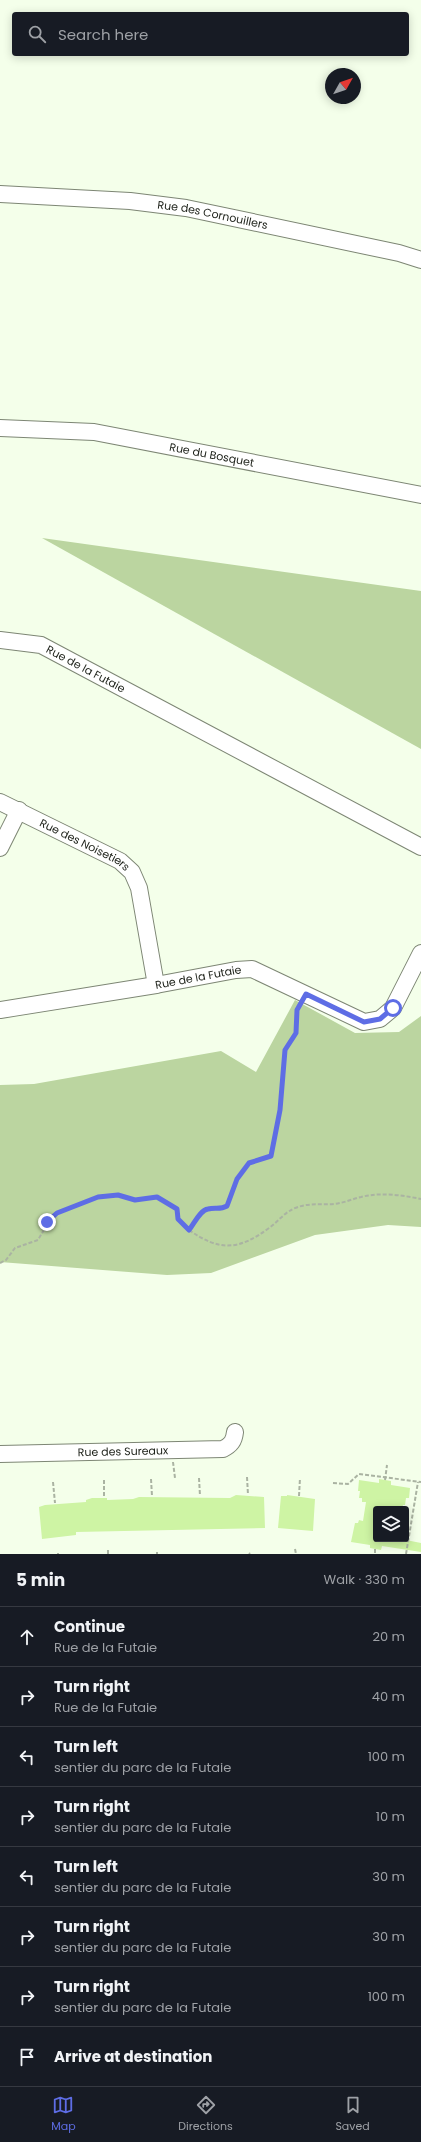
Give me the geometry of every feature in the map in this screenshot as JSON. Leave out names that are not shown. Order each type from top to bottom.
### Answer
[{"type":"street","name":"Rue des Cornouillers","points":[[0,194],[130,201],[186,208],[399,253],[421,260]]},
{"type":"street","name":"Rue du Bosquet","points":[[0,428],[94,432],[421,495]]},
{"type":"street","name":"Rue de la Futaie","points":[[0,640],[41,645],[421,847]]},
{"type":"street","name":"Rue des Noisetiers","points":[[0,802],[19,810],[120,861],[132,872],[139,888],[156,985]]},
{"type":"street","points":[[0,848],[19,810]]},
{"type":"street","name":"Rue de la Futaie","points":[[0,1010],[156,985],[236,970],[252,969],[364,1022],[380,1019],[393,1008],[421,953]]},
{"type":"street","name":"Rue des Sureaux","points":[[0,1454],[223,1450],[234,1440],[235,1432]]},
{"type":"path","points":[[189,1230],[203,1211],[208,1209],[222,1209],[227,1206],[237,1179],[249,1163],[271,1156],[280,1110],[285,1050],[296,1033],[297,1010],[306,994]]},
{"type":"path","points":[[0,1263],[6,1260],[15,1248],[38,1240],[52,1216],[98,1197],[118,1195],[135,1200],[157,1197],[177,1209],[178,1219],[189,1230],[208,1242],[220,1246],[235,1246],[269,1228],[286,1212],[299,1206],[336,1203],[361,1196],[391,1194],[421,1199]]},
{"type":"path","points":[[173,1460],[175,1478]]},
{"type":"path","points":[[386,1479],[387,1465]]},
{"type":"path","points":[[333,1483],[348,1484],[359,1474],[386,1479],[421,1482]]},
{"type":"path","points":[[247,1477],[248,1495]]},
{"type":"path","points":[[199,1478],[200,1496]]},
{"type":"path","points":[[299,1496],[300,1478]]},
{"type":"path","points":[[151,1479],[152,1496]]},
{"type":"path","points":[[104,1480],[104,1498]]},
{"type":"path","points":[[52,1482],[55,1504]]},
{"type":"path","points":[[406,1554],[418,1482]]},
{"type":"path","points":[[295,1549],[296,1554]]},
{"type":"path","points":[[375,1549],[375,1554]]},
{"type":"green space","points":[[42,538],[421,591],[421,749]]},
{"type":"green space","points":[[295,1000],[355,1033],[399,1032],[421,1016],[421,1227],[388,1225],[315,1235],[211,1273],[167,1275],[0,1262],[0,1085],[34,1084],[221,1051],[256,1072]]},
{"type":"building","points":[[379,1479],[391,1481],[391,1485],[410,1488],[409,1498],[406,1498],[405,1505],[403,1506],[373,1506],[373,1542],[409,1542],[409,1541],[421,1543],[421,1552],[382,1546],[381,1550],[370,1548],[370,1545],[351,1542],[355,1523],[358,1523],[359,1520],[363,1521],[366,1502],[362,1502],[362,1498],[359,1498],[359,1480],[379,1483]]},
{"type":"building","points":[[236,1495],[264,1497],[265,1528],[76,1532],[76,1535],[42,1539],[39,1507],[45,1505],[86,1502],[86,1500],[92,1498],[107,1498],[107,1500],[133,1499],[139,1497],[230,1498]]},
{"type":"building","points":[[287,1495],[315,1499],[313,1531],[278,1528],[281,1496]]},
{"type":"route","points":[[47,1222],[57,1213],[98,1197],[118,1195],[135,1200],[157,1197],[177,1209],[178,1219],[189,1230],[203,1211],[208,1209],[222,1209],[227,1206],[237,1179],[249,1163],[271,1156],[280,1110],[285,1050],[296,1033],[297,1010],[306,994],[364,1022],[380,1019],[393,1008]]}]
